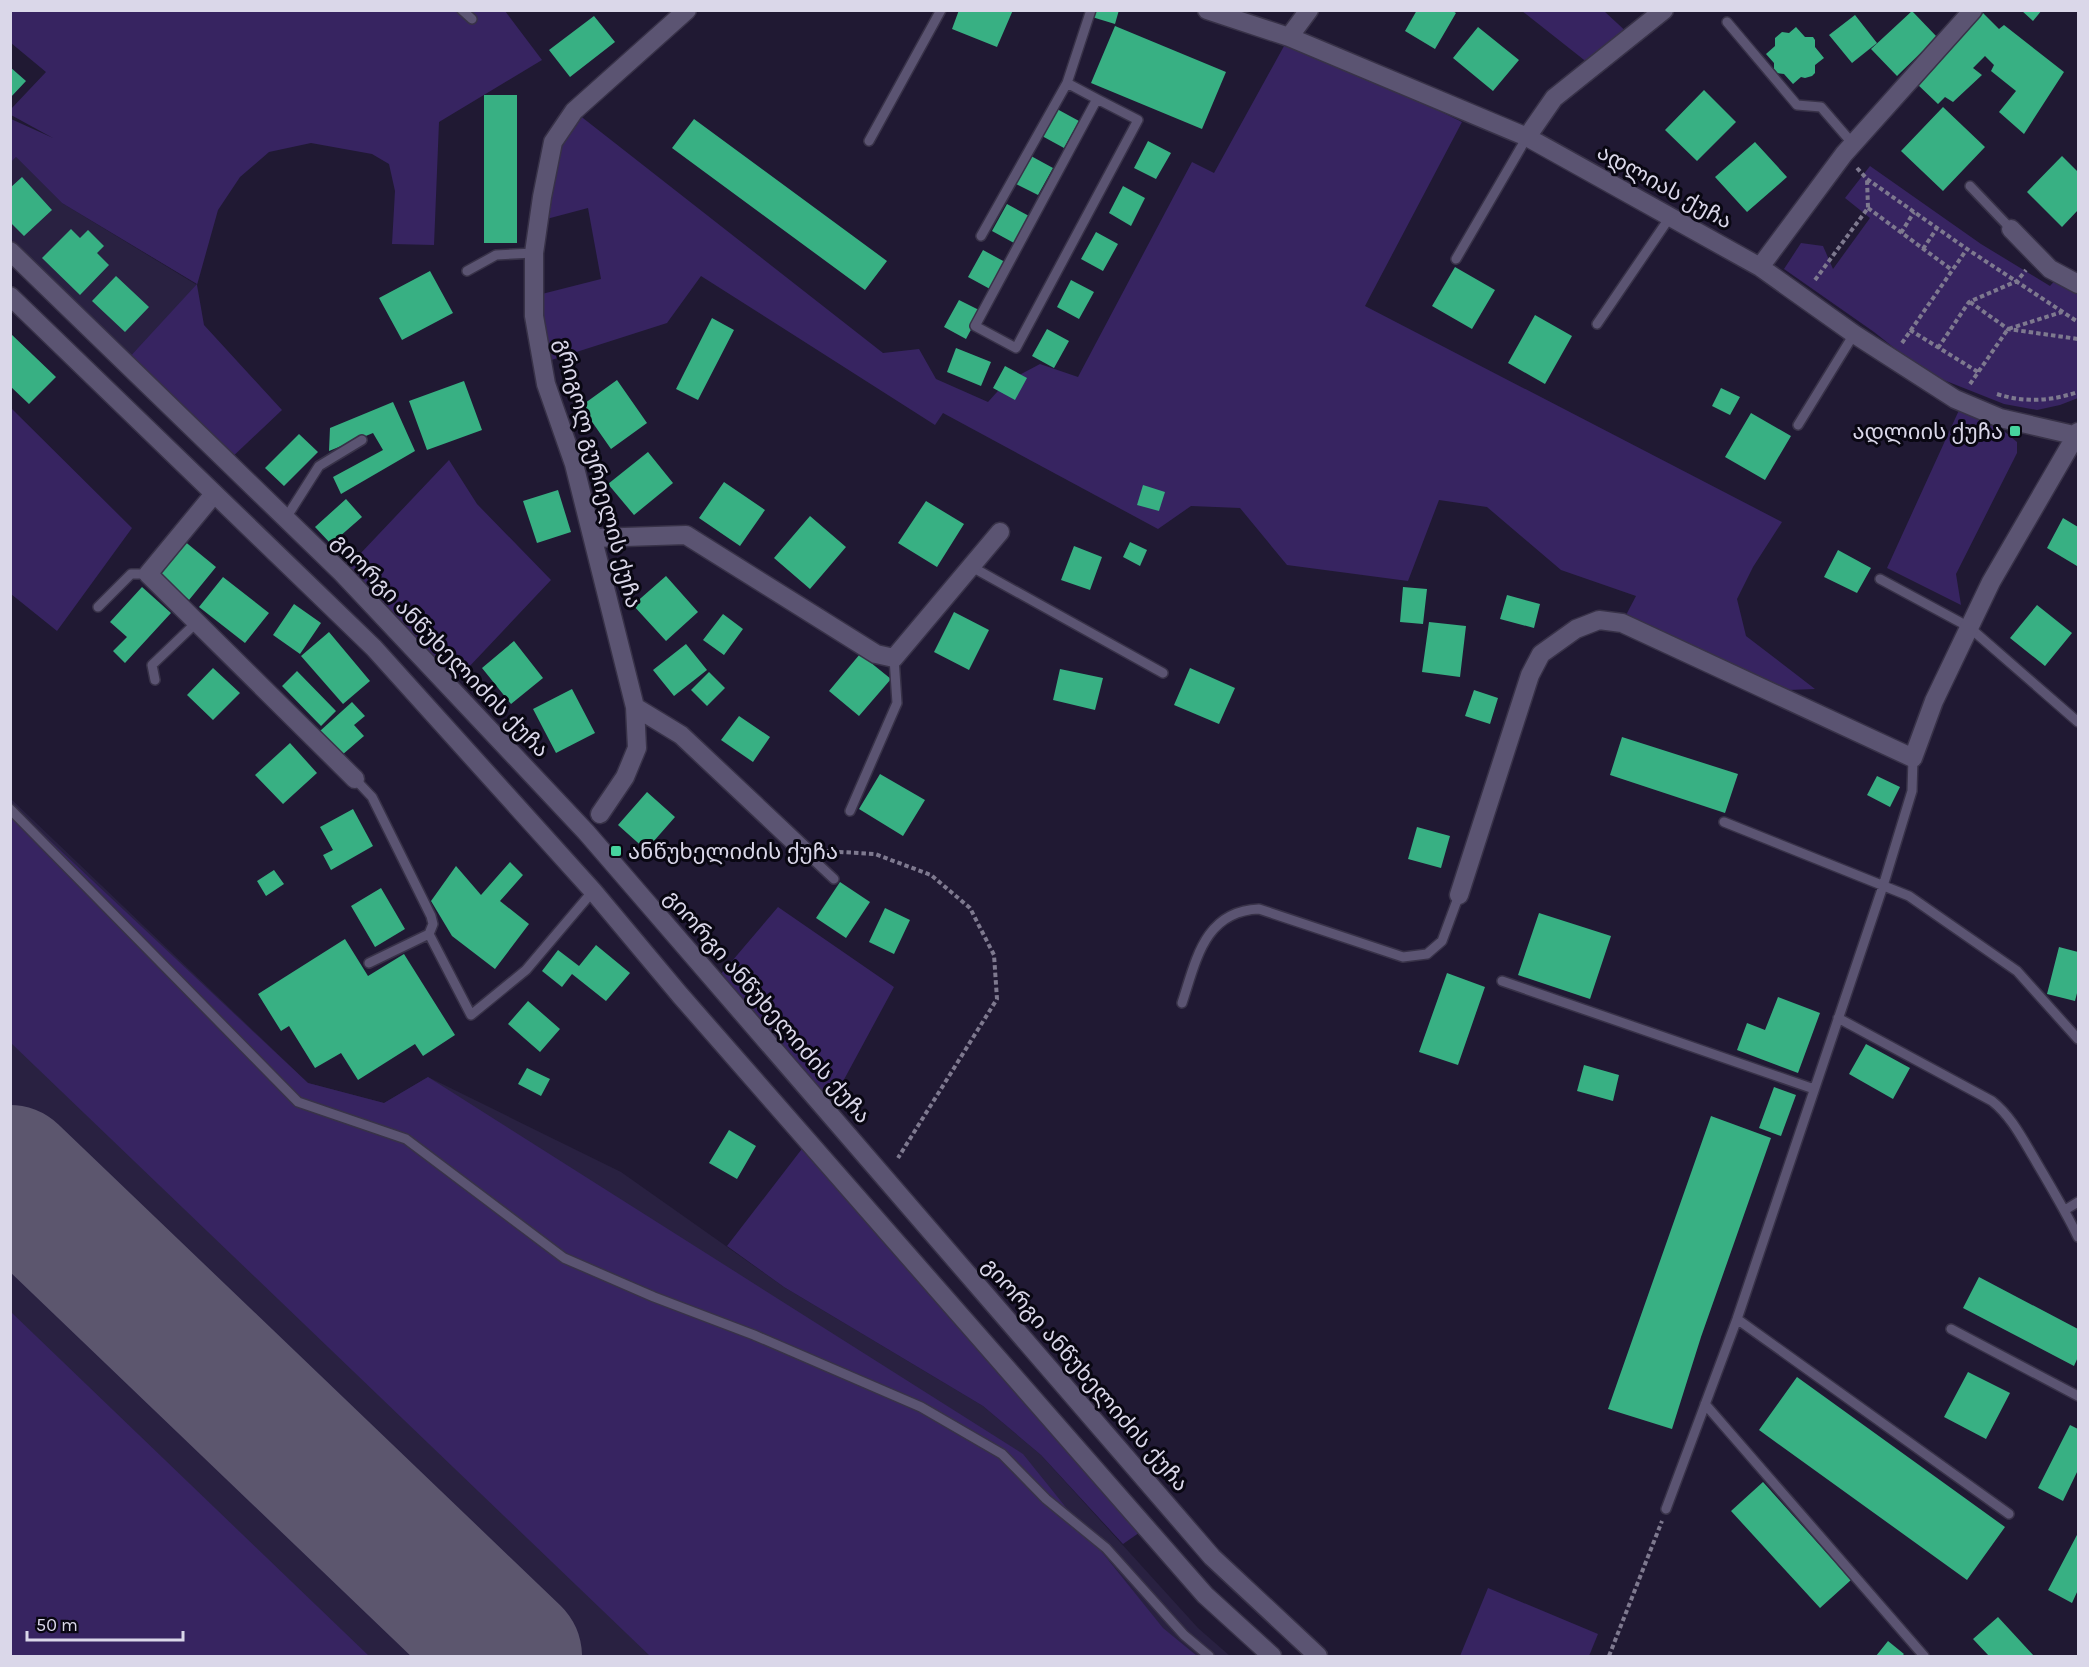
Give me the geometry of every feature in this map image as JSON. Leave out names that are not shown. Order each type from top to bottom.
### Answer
[{"type":"street","name":"გრიგოლ გურიელის ქუჩა","points":[[600,814],[625,777],[637,748],[635,707],[574,464],[546,384],[534,316],[534,254],[553,142],[574,111],[687,10]]},
{"type":"street","name":"ადლიას ქუჩა","points":[[1207,10],[1289,37],[1527,137],[1760,267],[1854,334],[1955,399],[2000,418],[2078,435]]},
{"type":"street","points":[[1289,37],[1309,10]]},
{"type":"street","points":[[1527,137],[1554,98],[1664,10]]},
{"type":"street","points":[[1760,267],[1849,149],[1973,10]]},
{"type":"street","points":[[2011,230],[2050,268],[2079,284]]},
{"type":"street","name":"გიორგი ანწუხელიძის ქუჩა","points":[[10,251],[342,573],[586,832],[1212,1557],[1318,1656]]},
{"type":"street","points":[[11,299],[374,648],[593,891],[680,995],[1205,1595],[1272,1656]]},
{"type":"street","points":[[1459,895],[1530,675],[1541,654],[1557,641],[1576,629],[1599,620],[1622,623],[1913,758],[1934,701],[1991,582],[2078,435]]},
{"type":"street","points":[[214,494],[148,574],[356,779]]},
{"type":"street","points":[[594,538],[686,535],[876,654],[894,658],[1000,532]]},
{"type":"street","points":[[635,707],[681,735],[803,850]]},
{"type":"lane","points":[[462,10],[472,19]]},
{"type":"lane","points":[[869,141],[941,10]]},
{"type":"lane","points":[[981,236],[1067,83],[1091,10]]},
{"type":"lane","points":[[1727,22],[1797,105],[1821,107],[1849,149]]},
{"type":"lane","points":[[1067,83],[1138,120],[1016,348],[975,326],[1097,99]]},
{"type":"lane","points":[[1456,258],[1527,137]]},
{"type":"lane","points":[[1970,186],[2011,230]]},
{"type":"lane","points":[[1598,324],[1670,217]]},
{"type":"lane","points":[[467,271],[496,255],[534,254]]},
{"type":"lane","points":[[1798,425],[1854,334]]},
{"type":"lane","points":[[286,518],[319,466],[362,440]]},
{"type":"lane","points":[[972,567],[1163,673]]},
{"type":"lane","points":[[99,607],[131,574],[148,574]]},
{"type":"lane","points":[[1880,579],[1969,627],[2079,722]]},
{"type":"lane","points":[[155,680],[152,665],[198,621]]},
{"type":"lane","points":[[850,811],[897,703],[894,658]]},
{"type":"lane","points":[[1666,1509],[1737,1318],[1883,886],[1911,791],[1913,758]]},
{"type":"lane","points":[[356,779],[372,797],[431,916],[432,924],[429,934],[471,1015],[526,969],[593,891]]},
{"type":"lane","points":[[10,809],[298,1102],[406,1139],[564,1258],[654,1297],[754,1335],[921,1407],[1002,1455],[1046,1499],[1106,1548],[1184,1635],[1209,1656]]},
{"type":"lane","points":[[1724,822],[1909,896],[2017,972],[2079,1039]]},
{"type":"lane","points":[[803,850],[834,879]]},
{"type":"lane","points":[[1182,1002],[1206,937],[1225,919],[1246,910],[1259,909],[1402,957],[1427,954],[1442,941],[1459,895]]},
{"type":"lane","points":[[369,963],[429,934]]},
{"type":"lane","points":[[1502,981],[1814,1089]]},
{"type":"lane","points":[[1838,1018],[2000,1107],[2012,1121],[2079,1237]]},
{"type":"lane","points":[[2065,1210],[2079,1202]]},
{"type":"lane","points":[[1737,1318],[2009,1514]]},
{"type":"lane","points":[[1951,1329],[2079,1396]]},
{"type":"lane","points":[[1705,1404],[1924,1656]]},
{"type":"path","points":[[1849,149],[1868,179],[1967,249],[2079,322]]},
{"type":"path","points":[[1807,274],[1815,280],[1868,208],[1868,179]]},
{"type":"path","points":[[1868,208],[1952,270]]},
{"type":"path","points":[[1901,233],[1914,212]]},
{"type":"path","points":[[1923,249],[1937,228]]},
{"type":"path","points":[[1911,349],[1902,343],[1967,249]]},
{"type":"path","points":[[1938,348],[1969,302],[2017,281],[2037,256]]},
{"type":"path","points":[[1969,302],[2008,329],[2079,339]]},
{"type":"path","points":[[1970,384],[2008,329],[2062,312]]},
{"type":"path","points":[[1910,330],[1978,372]]},
{"type":"path","points":[[1960,378],[1979,388]]},
{"type":"path","points":[[1988,391],[2007,397],[2034,401],[2056,399],[2079,392]]},
{"type":"path","points":[[803,850],[875,854],[931,875],[970,908],[994,955],[997,999],[898,1158]]},
{"type":"path","points":[[1609,1656],[1666,1509]]},
{"type":"shaded area","points":[[11,11],[505,11],[542,60],[439,122],[434,245],[392,244],[395,191],[389,164],[372,154],[311,143],[269,152],[240,177],[218,210],[197,285],[204,325],[282,410],[227,462],[125,362],[197,284],[62,203],[16,157],[11,162],[11,119],[53,138],[11,115],[11,109],[46,72],[11,43]]},
{"type":"shaded area","points":[[1522,11],[1604,11],[1631,36],[1593,67]]},
{"type":"shaded area","points":[[1289,37],[1462,122],[1365,306],[1782,522],[1753,567],[1737,599],[1746,636],[1815,689],[1788,690],[1625,617],[1636,596],[1561,570],[1487,507],[1439,500],[1408,581],[1287,565],[1240,508],[1191,506],[1158,529],[943,413],[935,425],[701,276],[667,323],[542,363],[534,296],[601,279],[588,208],[539,221],[553,142],[574,111],[883,353],[919,349],[936,379],[988,402],[1006,382],[1040,364],[1078,377],[1192,162],[1214,173]]},
{"type":"shaded area","points":[[16,157],[62,203],[197,285],[125,362],[11,251],[11,162]]},
{"type":"shaded area","points":[[1870,166],[1981,244],[2050,286],[2058,277],[2078,289],[2078,398],[2037,410],[2004,404],[1926,373],[1874,332],[1784,269],[1801,243],[1823,246],[1833,269],[1870,218],[1845,198]]},
{"type":"shaded area","points":[[10,407],[132,528],[57,631],[11,594]]},
{"type":"shaded area","points":[[1960,408],[1987,417],[2017,442],[2017,453],[1956,574],[1961,605],[1887,568]]},
{"type":"shaded area","points":[[449,460],[477,504],[551,580],[450,687],[342,573]]},
{"type":"shaded area","points":[[10,798],[308,1083],[384,1103],[428,1077],[621,1172],[784,1287],[983,1406],[1041,1455],[1198,1628],[1230,1656],[11,1656]]},
{"type":"shaded area","points":[[10,803],[308,1083],[384,1103],[428,1077],[1023,1454],[1163,1628],[1197,1656],[650,1656],[11,1043]]},
{"type":"shaded area","points":[[778,907],[894,987],[827,1111],[715,981]]},
{"type":"shaded area","points":[[808,1141],[1146,1528],[1123,1544],[1041,1455],[983,1406],[784,1287],[727,1246]]},
{"type":"shaded area","points":[[11,1312],[369,1656],[11,1656]]},
{"type":"shaded area","points":[[1488,1588],[1598,1634],[1589,1656],[1460,1656]]},
{"type":"building","points":[[959,10],[1013,10],[997,47],[952,29]]},
{"type":"building","points":[[1094,10],[1119,10],[1115,24],[1092,17]]},
{"type":"building","points":[[1417,10],[1451,10],[1456,13],[1435,49],[1405,31]]},
{"type":"building","points":[[2021,10],[2042,10],[2033,21]]},
{"type":"building","points":[[1912,11],[1937,37],[1897,76],[1871,49]]},
{"type":"building","points":[[1983,13],[1999,29],[2004,25],[2064,72],[2024,134],[1999,112],[2016,91],[1991,71],[1994,65],[1985,56],[1973,68],[1982,75],[1953,102],[1945,97],[1938,104],[1916,83]]},
{"type":"building","points":[[1855,15],[1877,43],[1852,63],[1829,35]]},
{"type":"building","points":[[594,16],[615,42],[570,77],[549,50]]},
{"type":"building","points":[[1115,26],[1226,72],[1202,129],[1091,83]]},
{"type":"building","points":[[1478,27],[1519,60],[1493,91],[1453,58]]},
{"type":"building","points":[[1796,27],[1805,37],[1813,37],[1815,47],[1824,58],[1815,65],[1815,73],[1812,76],[1801,77],[1793,84],[1784,74],[1777,73],[1774,63],[1766,54],[1775,46],[1775,38],[1782,32],[1789,33]]},
{"type":"building","points":[[10,67],[26,81],[10,98]]},
{"type":"building","points":[[1704,90],[1736,122],[1697,161],[1665,130]]},
{"type":"building","points":[[484,95],[517,95],[517,243],[484,243]]},
{"type":"building","points":[[1943,107],[1985,147],[1943,191],[1901,151]]},
{"type":"building","points":[[1057,109],[1079,121],[1064,148],[1042,136]]},
{"type":"building","points":[[694,119],[887,261],[865,290],[672,148]]},
{"type":"building","points":[[1148,141],[1171,153],[1156,179],[1134,168]]},
{"type":"building","points":[[1755,142],[1787,177],[1747,212],[1715,177]]},
{"type":"building","points":[[1031,156],[1053,168],[1038,195],[1016,184]]},
{"type":"building","points":[[2062,156],[2078,172],[2078,210],[2062,227],[2027,192]]},
{"type":"building","points":[[22,177],[52,210],[24,236],[10,222],[10,188]]},
{"type":"building","points":[[1123,186],[1145,198],[1131,226],[1109,213]]},
{"type":"building","points":[[1007,204],[1029,216],[1014,243],[992,231]]},
{"type":"building","points":[[71,229],[80,238],[88,230],[104,246],[97,253],[109,265],[80,295],[42,258]]},
{"type":"building","points":[[1096,232],[1118,244],[1103,271],[1081,259]]},
{"type":"building","points":[[983,250],[1005,262],[990,289],[968,277]]},
{"type":"building","points":[[1455,267],[1495,290],[1472,329],[1432,306]]},
{"type":"building","points":[[430,271],[453,313],[402,340],[379,298]]},
{"type":"building","points":[[116,276],[149,307],[125,332],[92,301]]},
{"type":"building","points":[[1071,280],[1094,292],[1079,319],[1057,307]]},
{"type":"building","points":[[959,300],[981,311],[966,339],[944,327]]},
{"type":"building","points":[[1535,315],[1572,336],[1545,384],[1508,363]]},
{"type":"building","points":[[712,318],[734,330],[698,400],[676,389]]},
{"type":"building","points":[[1047,329],[1069,341],[1054,368],[1032,356]]},
{"type":"building","points":[[10,333],[56,377],[29,404],[10,386]]},
{"type":"building","points":[[956,348],[991,362],[981,386],[947,372]]},
{"type":"building","points":[[1005,366],[1027,378],[1015,400],[993,388]]},
{"type":"building","points":[[617,380],[647,423],[611,449],[581,406]]},
{"type":"building","points":[[464,381],[482,430],[427,450],[409,401]]},
{"type":"building","points":[[1721,388],[1740,397],[1730,415],[1712,406]]},
{"type":"building","points":[[393,402],[415,451],[341,494],[333,477],[383,450],[373,433],[329,451],[330,428]]},
{"type":"building","points":[[1751,413],[1791,436],[1765,480],[1725,457]]},
{"type":"building","points":[[299,434],[318,452],[284,486],[265,468]]},
{"type":"building","points":[[648,452],[673,483],[634,515],[608,484]]},
{"type":"building","points":[[724,482],[765,510],[740,546],[699,518]]},
{"type":"building","points":[[1143,485],[1165,492],[1159,511],[1137,505]]},
{"type":"building","points":[[558,490],[571,532],[537,543],[523,501]]},
{"type":"building","points":[[346,499],[362,517],[331,544],[315,527]]},
{"type":"building","points":[[926,501],[964,524],[937,567],[898,543]]},
{"type":"building","points":[[810,516],[846,547],[810,589],[774,558]]},
{"type":"building","points":[[2063,518],[2078,527],[2077,566],[2047,548]]},
{"type":"building","points":[[183,540],[216,567],[189,600],[157,573]]},
{"type":"building","points":[[1130,542],[1147,550],[1140,566],[1123,557]]},
{"type":"building","points":[[1074,546],[1102,557],[1090,590],[1061,580]]},
{"type":"building","points":[[1838,550],[1871,568],[1857,593],[1824,577]]},
{"type":"building","points":[[666,576],[698,612],[666,641],[633,605]]},
{"type":"building","points":[[223,577],[269,613],[245,643],[199,607]]},
{"type":"building","points":[[142,587],[171,613],[125,663],[113,651],[127,637],[110,622]]},
{"type":"building","points":[[1403,587],[1427,589],[1423,624],[1400,622]]},
{"type":"building","points":[[1507,595],[1540,604],[1534,628],[1500,619]]},
{"type":"building","points":[[294,604],[321,623],[300,654],[273,635]]},
{"type":"building","points":[[2037,605],[2072,633],[2045,666],[2010,638]]},
{"type":"building","points":[[954,612],[989,630],[969,670],[934,652]]},
{"type":"building","points":[[723,614],[743,629],[724,655],[703,640]]},
{"type":"building","points":[[1429,622],[1466,626],[1460,677],[1422,672]]},
{"type":"building","points":[[329,632],[370,681],[343,704],[301,656]]},
{"type":"building","points":[[514,641],[543,678],[511,704],[482,668]]},
{"type":"building","points":[[686,644],[707,670],[674,696],[653,670]]},
{"type":"building","points":[[860,654],[891,679],[859,716],[829,691]]},
{"type":"building","points":[[213,668],[240,693],[213,720],[187,695]]},
{"type":"building","points":[[1190,668],[1235,688],[1219,724],[1174,705]]},
{"type":"building","points":[[1060,669],[1103,678],[1095,710],[1053,700]]},
{"type":"building","points":[[297,671],[336,711],[321,726],[282,686]]},
{"type":"building","points":[[709,672],[725,688],[707,706],[691,690]]},
{"type":"building","points":[[572,689],[595,733],[556,753],[533,709]]},
{"type":"building","points":[[1474,690],[1498,698],[1490,724],[1465,716]]},
{"type":"building","points":[[352,702],[365,716],[354,725],[364,736],[342,755],[320,731]]},
{"type":"building","points":[[739,716],[770,737],[753,762],[721,740]]},
{"type":"building","points":[[1622,737],[1738,774],[1725,813],[1610,775]]},
{"type":"building","points":[[290,743],[317,773],[283,804],[255,775]]},
{"type":"building","points":[[880,774],[925,800],[903,836],[859,809]]},
{"type":"building","points":[[1877,776],[1900,787],[1890,807],[1867,795]]},
{"type":"building","points":[[647,792],[675,817],[646,850],[618,825]]},
{"type":"building","points":[[353,809],[373,846],[331,870],[323,855],[333,850],[320,827]]},
{"type":"building","points":[[1417,827],[1450,836],[1441,868],[1408,859]]},
{"type":"building","points":[[510,862],[523,875],[500,901],[529,924],[495,969],[452,936],[431,901],[456,866],[481,895]]},
{"type":"building","points":[[274,870],[284,884],[266,896],[257,881]]},
{"type":"building","points":[[840,882],[870,902],[846,938],[816,918]]},
{"type":"building","points":[[381,888],[405,929],[375,947],[351,906]]},
{"type":"building","points":[[885,908],[910,920],[894,954],[869,942]]},
{"type":"building","points":[[1539,913],[1611,936],[1590,999],[1518,975]]},
{"type":"building","points":[[345,939],[368,976],[404,954],[455,1035],[423,1056],[415,1044],[358,1080],[341,1053],[315,1068],[289,1026],[281,1031],[258,994]]},
{"type":"building","points":[[596,945],[630,973],[606,1001],[572,974],[562,987],[542,971],[558,950],[579,966]]},
{"type":"building","points":[[2059,947],[2078,952],[2078,989],[2075,1001],[2047,994]]},
{"type":"building","points":[[1447,973],[1485,987],[1458,1065],[1419,1052]]},
{"type":"building","points":[[1778,997],[1820,1013],[1798,1073],[1737,1050],[1747,1023],[1765,1030]]},
{"type":"building","points":[[528,1001],[560,1029],[540,1052],[508,1024]]},
{"type":"building","points":[[1866,1044],[1910,1068],[1893,1099],[1849,1074]]},
{"type":"building","points":[[1584,1065],[1619,1075],[1613,1101],[1577,1091]]},
{"type":"building","points":[[527,1068],[550,1079],[541,1096],[518,1084]]},
{"type":"building","points":[[1774,1087],[1796,1095],[1781,1136],[1759,1128]]},
{"type":"building","points":[[1711,1116],[1771,1138],[1701,1337],[1672,1429],[1608,1409]]},
{"type":"building","points":[[729,1130],[756,1146],[737,1179],[709,1163]]},
{"type":"building","points":[[1979,1277],[2078,1329],[2078,1357],[2074,1366],[1963,1308]]},
{"type":"building","points":[[1968,1372],[2010,1393],[1986,1439],[1944,1417]]},
{"type":"building","points":[[1797,1377],[2005,1527],[1967,1580],[1759,1430]]},
{"type":"building","points":[[2070,1425],[2078,1429],[2078,1470],[2063,1501],[2038,1488]]},
{"type":"building","points":[[1763,1482],[1851,1580],[1820,1608],[1731,1511]]},
{"type":"building","points":[[2078,1533],[2078,1590],[2072,1603],[2048,1590]]},
{"type":"building","points":[[1998,1617],[2034,1656],[1989,1656],[1973,1639]]},
{"type":"building","points":[[1888,1641],[1904,1654],[1902,1656],[1876,1656]]},
{"type":"runway","points":[[10,1175],[512,1656]]},
{"type":"place","name":"ადლიის ქუჩა","points":[[2015,431]]},
{"type":"place","name":"ანწუხელიძის ქუჩა","points":[[616,851]]}]
